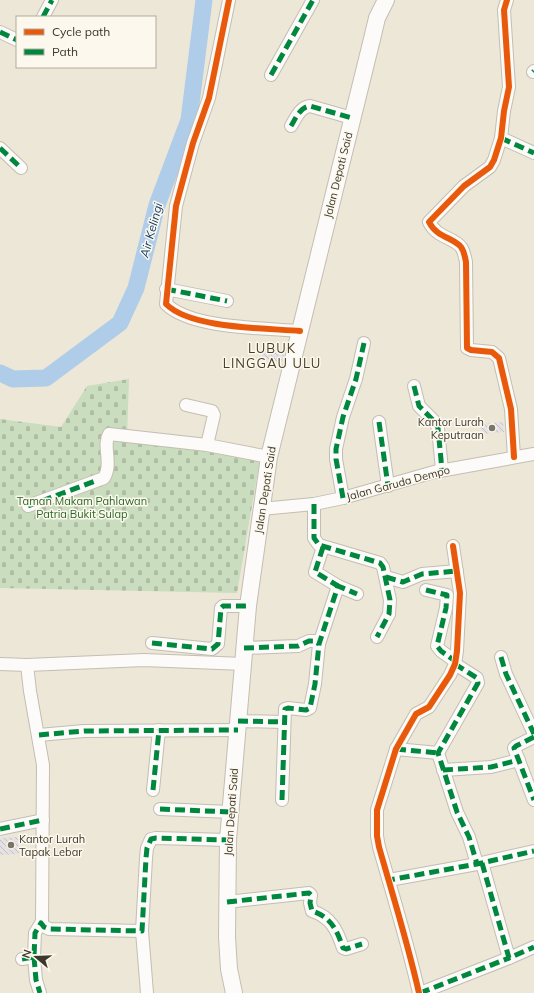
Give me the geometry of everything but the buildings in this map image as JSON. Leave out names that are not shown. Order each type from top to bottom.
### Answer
[{"type":"main road","name":"Jalan Depati Said","points":[[234,993],[229,969],[227,902],[228,840],[248,606],[261,509],[270,457],[300,331],[372,38],[383,1]]},
{"type":"street","points":[[44,16],[52,0]]},
{"type":"street","points":[[229,0],[209,98],[193,143],[176,206],[166,289],[166,304],[171,309],[207,323],[300,331]]},
{"type":"street","points":[[271,75],[313,0]]},
{"type":"street","points":[[507,0],[504,10],[509,87],[504,110],[501,138],[490,166],[464,186],[430,222],[441,235],[460,245],[464,255],[466,262],[468,348],[492,352],[499,358],[511,409],[514,457]]},
{"type":"street","points":[[0,32],[16,40]]},
{"type":"street","points":[[291,126],[301,110],[304,107],[310,106],[352,118]]},
{"type":"street","points":[[501,138],[534,153]]},
{"type":"street","points":[[0,148],[22,168]]},
{"type":"street","points":[[166,289],[227,301]]},
{"type":"street","points":[[343,498],[336,459],[336,449],[343,417],[356,379],[364,343]]},
{"type":"street","points":[[414,386],[418,406],[435,422],[438,428],[442,470]]},
{"type":"street","points":[[186,405],[212,411],[214,414],[207,445]]},
{"type":"street","points":[[379,422],[388,486]]},
{"type":"street","points":[[28,506],[104,478],[108,470],[107,440],[109,434],[207,445],[270,457]]},
{"type":"street","name":"Jalan Garuda Dempo","points":[[261,509],[314,504],[343,498],[442,470],[534,454]]},
{"type":"street","points":[[314,504],[314,538],[319,545],[380,563],[386,577],[390,600],[389,614],[377,637]]},
{"type":"street","points":[[324,546],[315,572],[338,586],[357,594]]},
{"type":"street","points":[[453,546],[460,593],[455,662],[450,675],[429,707],[416,714],[396,749],[377,810],[377,836],[400,924],[412,957],[419,993],[534,947]]},
{"type":"street","points":[[386,577],[403,582],[422,574],[457,571]]},
{"type":"street","points":[[282,800],[285,745],[284,722],[286,709],[306,710],[310,708],[315,684],[319,644],[338,586]]},
{"type":"street","points":[[426,590],[447,595],[460,593]]},
{"type":"street","points":[[447,595],[446,608],[437,646],[440,651],[477,678],[478,682],[438,753],[457,812],[469,837],[479,864],[509,958]]},
{"type":"street","points":[[152,643],[212,649],[218,644],[221,608],[223,606],[248,606]]},
{"type":"street","points":[[0,664],[27,665],[244,656],[298,646],[309,641],[315,641],[319,644]]},
{"type":"street","points":[[501,657],[506,674],[534,734]]},
{"type":"street","points":[[27,665],[43,765],[41,923],[35,933],[34,957],[36,980],[40,993]]},
{"type":"street","points":[[39,735],[84,731],[159,730],[284,722]]},
{"type":"street","points":[[153,790],[159,730]]},
{"type":"street","points":[[534,737],[515,747],[534,800]]},
{"type":"street","points":[[396,749],[438,753]]},
{"type":"street","points":[[444,770],[491,767],[519,760]]},
{"type":"street","points":[[160,809],[230,812]]},
{"type":"street","points":[[0,829],[43,820]]},
{"type":"street","points":[[147,993],[142,931],[146,858],[147,848],[151,839],[228,840]]},
{"type":"street","points":[[389,880],[479,864],[534,851]]},
{"type":"street","points":[[227,902],[309,893],[312,896],[310,903],[312,911],[321,913],[338,932],[343,948],[346,949],[362,944]]},
{"type":"street","points":[[41,923],[44,927],[49,929],[142,931]]},
{"type":"street","points":[[22,959],[34,957]]},
{"type":"green space","name":"Taman Makam Pahlawan Patria Bukit Sulap","points":[[129,379],[127,438],[260,459],[237,593],[0,588],[0,419],[61,427],[87,386]]},
{"type":"waterway","name":"Air Kelingi","points":[[0,373],[13,379],[46,378],[120,323],[136,288],[157,205],[189,120],[204,0]]},
{"type":"marked path","points":[[44,16],[52,0]]},
{"type":"marked path","points":[[271,75],[313,0]]},
{"type":"marked path","points":[[0,32],[16,40]]},
{"type":"marked path","points":[[291,126],[301,111],[310,106],[352,118]]},
{"type":"marked path","points":[[501,138],[534,153]]},
{"type":"marked path","points":[[0,148],[21,168]]},
{"type":"marked path","points":[[166,289],[227,301]]},
{"type":"marked path","points":[[343,498],[336,459],[336,449],[343,417],[356,379],[364,343]]},
{"type":"marked path","points":[[414,386],[419,406],[435,422],[438,428],[442,470]]},
{"type":"marked path","points":[[379,422],[388,486]]},
{"type":"marked path","points":[[28,506],[98,480]]},
{"type":"marked path","points":[[314,504],[314,538],[319,545],[380,563],[383,567],[390,600],[389,614],[377,637]]},
{"type":"marked path","points":[[323,547],[315,572],[338,586]]},
{"type":"marked path","points":[[386,577],[403,582],[422,574],[457,571]]},
{"type":"marked path","points":[[282,800],[285,709],[306,710],[310,708],[315,684],[319,644],[338,586],[357,594]]},
{"type":"marked path","points":[[426,590],[447,595],[446,608],[437,646],[441,651],[455,661]]},
{"type":"marked path","points":[[152,643],[212,649],[218,644],[221,608],[223,606],[248,606]]},
{"type":"marked path","points":[[244,648],[298,646],[309,641],[315,641],[319,644]]},
{"type":"marked path","points":[[501,657],[506,674],[534,734]]},
{"type":"marked path","points":[[455,664],[477,678],[478,683],[438,753],[457,812],[469,837],[477,864]]},
{"type":"marked path","points":[[238,721],[284,722]]},
{"type":"marked path","points":[[153,790],[159,730]]},
{"type":"marked path","points":[[39,735],[84,731],[238,730]]},
{"type":"marked path","points":[[534,737],[514,748],[534,800]]},
{"type":"marked path","points":[[396,749],[438,753]]},
{"type":"marked path","points":[[443,770],[491,767],[519,760]]},
{"type":"marked path","points":[[160,809],[230,812]]},
{"type":"marked path","points":[[0,829],[43,820]]},
{"type":"marked path","points":[[22,959],[34,957],[35,933],[41,923],[44,927],[49,929],[142,931],[146,858],[147,848],[151,839],[228,840]]},
{"type":"marked path","points":[[388,876],[389,880],[477,864],[534,851]]},
{"type":"marked path","points":[[482,863],[509,958],[534,947]]},
{"type":"marked path","points":[[227,902],[309,893],[311,895],[310,903],[312,911],[329,921],[336,930],[343,948],[346,949],[362,944]]},
{"type":"marked path","points":[[34,957],[36,980],[40,993]]},
{"type":"marked path","points":[[420,993],[509,958]]},
{"type":"cycle path","points":[[229,0],[209,98],[193,143],[176,206],[166,304],[178,312],[210,323],[249,328],[300,331]]},
{"type":"cycle path","points":[[507,0],[504,10],[509,87],[504,111],[501,138],[494,160],[490,167],[464,186],[429,222],[436,231],[454,241],[464,252],[466,262],[467,348],[471,350],[492,352],[499,358],[511,409],[514,457]]},
{"type":"cycle path","points":[[419,993],[379,847],[377,836],[377,810],[396,749],[416,714],[429,707],[450,675],[455,664],[460,593],[453,546]]},
{"type":"place","name":"Kantor Lurah Keputraan","points":[[492,428]]},
{"type":"place","name":"Kantor Lurah Tapak Lebar","points":[[11,845]]},
{"type":"district","name":"LUBUK LINGGAU ULU","points":[[272,356]]}]
